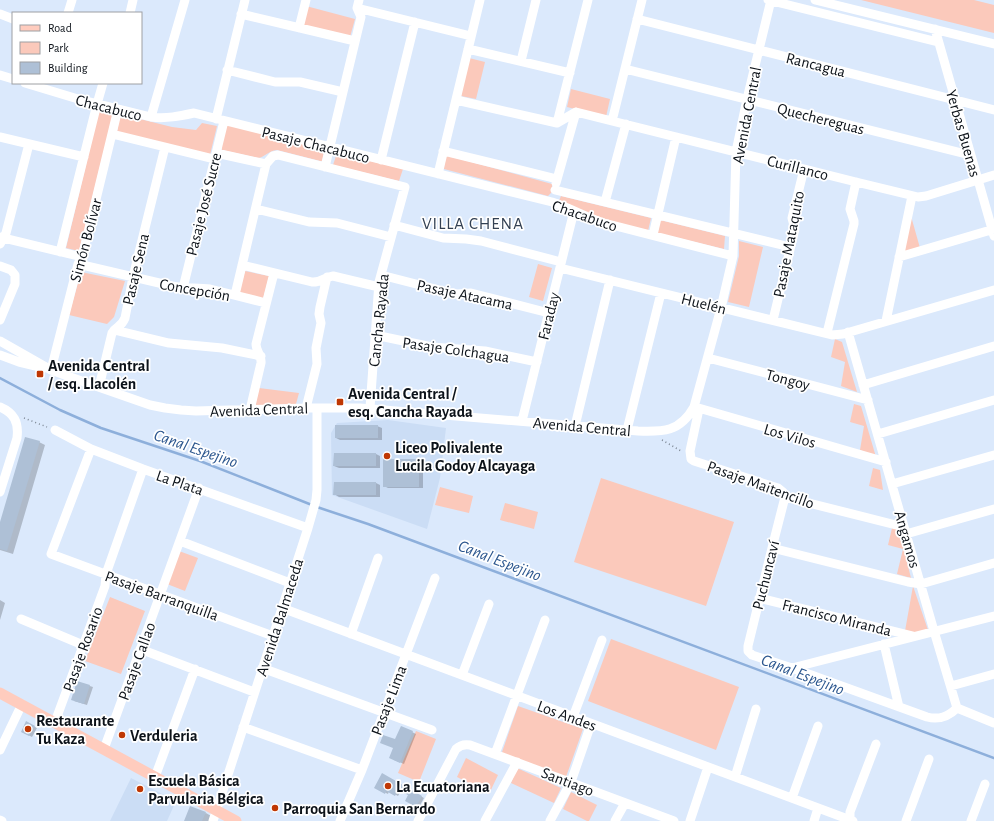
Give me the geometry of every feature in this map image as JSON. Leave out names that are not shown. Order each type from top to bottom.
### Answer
[{"type":"main road","points":[[0,692],[155,777],[214,816],[236,821]]},
{"type":"street","points":[[68,12],[72,0]]},
{"type":"street","points":[[130,12],[133,0]]},
{"type":"street","points":[[151,117],[185,0]]},
{"type":"street","name":"Pasaje José Sucre","points":[[183,288],[215,156],[227,70],[245,0]]},
{"type":"street","points":[[299,28],[306,0]]},
{"type":"street","points":[[438,174],[480,0]]},
{"type":"street","points":[[521,61],[536,0]]},
{"type":"street","points":[[557,124],[588,0]]},
{"type":"street","points":[[612,121],[642,0]]},
{"type":"street","points":[[770,0],[938,42]]},
{"type":"street","name":"Avenida Central","points":[[0,355],[31,366],[51,370],[165,408],[196,411],[370,408],[653,432],[673,428],[697,408],[733,256],[736,152],[770,0]]},
{"type":"street","points":[[815,0],[994,44]]},
{"type":"street","points":[[358,4],[415,22],[471,36]]},
{"type":"street","points":[[325,167],[361,17],[358,4]]},
{"type":"street","points":[[0,14],[12,18]]},
{"type":"street","points":[[241,14],[355,42]]},
{"type":"street","name":"Rancagua","points":[[637,19],[994,110]]},
{"type":"street","points":[[381,160],[415,22]]},
{"type":"street","name":"Yerbas Buenas","points":[[934,29],[993,232]]},
{"type":"street","points":[[468,49],[570,73]]},
{"type":"street","name":"Quechereguas","points":[[625,69],[970,155]]},
{"type":"street","points":[[227,70],[275,82],[300,82],[343,92]]},
{"type":"street","points":[[0,75],[12,79]]},
{"type":"street","name":"Chacabuco","points":[[31,84],[44,86],[97,104],[151,117],[164,118],[194,113]]},
{"type":"street","name":"Simón Bolívar","points":[[60,252],[103,84]]},
{"type":"street","points":[[456,100],[557,124],[576,112]]},
{"type":"street","name":"Simón Bolívar","points":[[51,370],[118,109]]},
{"type":"street","points":[[552,202],[576,112]]},
{"type":"street","name":"Curillanco","points":[[576,112],[912,196],[926,196],[994,175]]},
{"type":"street","name":"Pasaje Chacabuco","points":[[194,113],[438,174]]},
{"type":"street","points":[[605,202],[626,124]]},
{"type":"street","name":"Pasaje Chacabuco","points":[[112,134],[165,147],[266,164],[276,155],[405,187]]},
{"type":"street","points":[[0,137],[84,157]]},
{"type":"street","points":[[652,236],[676,137]]},
{"type":"street","points":[[1,240],[6,233],[29,144]]},
{"type":"street","name":"Pasaje Sena","points":[[99,387],[112,333],[122,323],[124,318],[165,147]]},
{"type":"street","name":"Chacabuco","points":[[443,151],[557,179]]},
{"type":"street","points":[[235,296],[266,164]]},
{"type":"street","name":"Pasaje Mataquito","points":[[773,320],[795,229],[792,218],[804,169]]},
{"type":"street","name":"Chacabuco","points":[[438,174],[552,202],[604,223],[733,256]]},
{"type":"street","points":[[827,334],[854,224],[850,209],[856,182]]},
{"type":"street","name":"Cancha Rayada","points":[[370,408],[379,287],[405,187]]},
{"type":"street","name":"Chacabuco","points":[[555,190],[790,247]]},
{"type":"street","points":[[886,321],[912,196]]},
{"type":"street","points":[[256,209],[309,222],[337,223],[391,237]]},
{"type":"street","name":"Faraday","points":[[522,421],[574,211]]},
{"type":"street","name":"Huelén","points":[[394,226],[443,238],[481,241],[610,280],[827,334],[838,335],[994,290]]},
{"type":"street","points":[[899,257],[993,232]]},
{"type":"street","name":"Concepción","points":[[1,240],[60,252],[133,277],[183,288],[202,288],[266,303]]},
{"type":"street","points":[[242,265],[315,282],[319,282],[327,277],[336,277],[379,287]]},
{"type":"street","points":[[0,266],[11,270],[15,275],[15,284],[0,320]]},
{"type":"street","points":[[250,410],[262,359],[256,348],[256,344],[274,273]]},
{"type":"street","name":"Pasaje Atacama","points":[[381,275],[451,293],[471,293],[549,312]]},
{"type":"street","points":[[306,408],[317,364],[316,348],[321,323],[319,314],[327,277]]},
{"type":"street","points":[[575,426],[610,280]]},
{"type":"street","points":[[627,430],[661,293]]},
{"type":"street","points":[[116,330],[169,343],[222,348],[260,356]]},
{"type":"street","name":"Angamos","points":[[848,332],[957,708]]},
{"type":"street","name":"Pasaje Colchagua","points":[[375,335],[432,347],[474,349],[537,362]]},
{"type":"street","name":"Avenida Central","points":[[0,341],[51,370]]},
{"type":"street","points":[[863,385],[994,346]]},
{"type":"street","name":"Tongoy","points":[[708,358],[868,400]]},
{"type":"street","points":[[878,434],[994,400]]},
{"type":"street","points":[[0,407],[13,415],[17,426],[17,438],[0,492]]},
{"type":"street","name":"Avenida Balmaceda","points":[[214,816],[316,500],[318,484],[317,408]]},
{"type":"street","name":"Pasaje Maitencillo","points":[[697,408],[690,451],[690,456],[694,460],[778,488],[783,492],[785,497],[905,531]]},
{"type":"street","name":"Los Vilos","points":[[697,408],[886,462]]},
{"type":"street","name":"La Plata","points":[[55,430],[91,449],[308,528]]},
{"type":"street","name":"Pasaje Barranquilla","points":[[91,449],[51,554],[273,636]]},
{"type":"street","points":[[892,484],[994,455]]},
{"type":"street","name":"Pasaje Rosario","points":[[54,722],[105,586],[106,574],[143,469]]},
{"type":"street","name":"Pasaje Callao","points":[[104,749],[199,488]]},
{"type":"street","name":"Puchuncaví","points":[[785,497],[759,598],[748,651],[757,657],[792,668]]},
{"type":"street","points":[[905,531],[994,509]]},
{"type":"street","points":[[180,541],[290,583]]},
{"type":"street","points":[[772,548],[921,584],[994,563]]},
{"type":"street","points":[[351,634],[378,558]]},
{"type":"street","name":"Pasaje Lima","points":[[340,821],[362,770],[434,578]]},
{"type":"street","name":"Francisco Miranda","points":[[759,598],[914,636]]},
{"type":"street","points":[[462,675],[489,604]]},
{"type":"street","name":"Los Andes","points":[[282,608],[851,821]]},
{"type":"street","name":"Francisco Miranda","points":[[792,668],[994,616]]},
{"type":"street","points":[[20,619],[83,645]]},
{"type":"street","points":[[495,754],[545,620]]},
{"type":"street","points":[[573,716],[602,640]]},
{"type":"street","points":[[884,644],[899,707]]},
{"type":"street","points":[[140,649],[254,692]]},
{"type":"street","points":[[262,668],[432,730]]},
{"type":"street","points":[[792,668],[927,717],[945,717],[957,708],[994,723]]},
{"type":"street","points":[[155,777],[195,669]]},
{"type":"street","points":[[951,686],[994,674]]},
{"type":"street","points":[[0,750],[22,704]]},
{"type":"street","points":[[735,777],[756,709]]},
{"type":"street","points":[[550,821],[571,782],[592,724]]},
{"type":"street","points":[[792,798],[818,726]]},
{"type":"street","points":[[243,727],[362,770]]},
{"type":"street","name":"Santiago","points":[[418,821],[456,750],[465,744],[674,821]]},
{"type":"street","points":[[851,821],[850,812],[876,744]]},
{"type":"street","points":[[906,821],[929,759]]},
{"type":"street","points":[[485,821],[517,762]]},
{"type":"street","points":[[690,821],[708,767]]},
{"type":"street","points":[[971,821],[985,784]]},
{"type":"street","points":[[615,821],[624,803]]},
{"type":"street","points":[[814,821],[818,808]]},
{"type":"path","points":[[13,415],[55,430]]},
{"type":"path","points":[[660,439],[690,456]]},
{"type":"shaded area","name":"Liceo Polivalente Lucila Godoy Alcayaga","points":[[388,420],[446,428],[440,478],[427,529],[332,495],[331,433],[337,423]]},
{"type":"shaded area","name":"Escuela Básica Parvularia Bélgica","points":[[131,778],[176,801],[167,821],[110,821]]},
{"type":"green space","points":[[861,0],[974,0],[994,5],[994,33]]},
{"type":"green space","points":[[306,6],[355,19],[350,37],[302,25]]},
{"type":"green space","points":[[469,58],[485,62],[476,99],[461,96]]},
{"type":"green space","points":[[571,89],[610,99],[606,117],[567,107]]},
{"type":"green space","points":[[99,111],[113,114],[79,251],[66,248]]},
{"type":"green space","points":[[120,114],[172,127],[196,130],[202,123],[217,126],[210,155],[117,132]]},
{"type":"green space","points":[[229,125],[325,150],[322,161],[277,150],[258,158],[222,150],[221,146],[225,126]]},
{"type":"green space","points":[[337,153],[403,169],[399,181],[333,165]]},
{"type":"green space","points":[[445,155],[552,184],[552,192],[548,196],[444,169]]},
{"type":"green space","points":[[561,196],[651,218],[648,231],[615,223],[558,203]]},
{"type":"green space","points":[[909,209],[920,248],[902,254]]},
{"type":"green space","points":[[660,220],[725,236],[724,249],[657,233]]},
{"type":"green space","points":[[739,241],[763,247],[749,307],[728,302],[739,256]]},
{"type":"green space","points":[[538,264],[552,268],[543,301],[529,297]]},
{"type":"green space","points":[[245,271],[269,276],[263,299],[239,293]]},
{"type":"green space","points":[[81,272],[125,281],[114,317],[107,324],[69,315]]},
{"type":"green space","points":[[835,339],[842,342],[857,392],[841,386],[845,362],[831,357]]},
{"type":"green space","points":[[259,388],[299,393],[296,404],[255,406]]},
{"type":"green space","points":[[854,404],[861,406],[876,457],[860,450],[864,426],[850,422]]},
{"type":"green space","points":[[873,468],[880,470],[883,490],[869,486]]},
{"type":"green space","points":[[601,478],[734,522],[706,606],[574,562]]},
{"type":"green space","points":[[440,487],[473,496],[469,513],[435,505]]},
{"type":"green space","points":[[505,503],[538,512],[534,529],[500,520]]},
{"type":"green space","points":[[892,528],[899,530],[911,578],[897,574],[903,549],[888,545]]},
{"type":"green space","points":[[179,551],[198,558],[185,591],[167,584]]},
{"type":"green space","points":[[913,586],[928,630],[916,633],[905,631]]},
{"type":"green space","points":[[110,597],[145,611],[121,674],[85,661]]},
{"type":"green space","points":[[611,639],[739,687],[716,750],[588,701]]},
{"type":"green space","points":[[518,706],[583,729],[566,777],[501,755]]},
{"type":"green space","points":[[416,731],[436,739],[419,782],[398,773]]},
{"type":"green space","points":[[466,758],[498,775],[489,794],[457,777]]},
{"type":"green space","points":[[517,768],[561,788],[554,803],[511,783]]},
{"type":"green space","points":[[571,792],[597,805],[589,821],[563,809]]},
{"type":"building","points":[[335,425],[378,425],[378,438],[335,438]]},
{"type":"building","points":[[25,437],[40,441],[7,551],[0,549],[0,522]]},
{"type":"building","points":[[334,453],[376,453],[376,466],[333,466]]},
{"type":"building","points":[[383,459],[419,459],[419,487],[383,487]]},
{"type":"building","points":[[334,482],[376,482],[376,495],[333,495]]},
{"type":"building","points":[[77,681],[90,685],[84,704],[71,700]]},
{"type":"building","name":"Restaurante Tu Kaza","points":[[26,721],[35,726],[29,736],[21,732]]},
{"type":"building","points":[[401,726],[413,731],[400,763],[389,758],[393,748],[380,743],[383,735],[395,739]]},
{"type":"building","name":"La Ecuatoriana","points":[[382,773],[422,796],[416,807],[405,801],[408,795],[398,790],[395,796],[386,791],[385,794],[374,788]]},
{"type":"building","points":[[190,806],[206,812],[202,821],[184,821]]},
{"type":"waterway","name":"Canal Espejino","points":[[0,378],[60,410],[101,428],[200,461],[312,505]]},
{"type":"waterway","name":"Canal Espejino","points":[[317,507],[368,524],[994,758]]},
{"type":"place","name":"Avenida Central / esq. Llacolén","points":[[40,374]]},
{"type":"place","name":"Avenida Central / esq. Cancha Rayada","points":[[340,402]]},
{"type":"place","name":"Liceo Polivalente Lucila Godoy Alcayaga","points":[[387,456]]},
{"type":"place","name":"Restaurante Tu Kaza","points":[[28,729]]},
{"type":"place","name":"Verduleria","points":[[122,735]]},
{"type":"place","name":"La Ecuatoriana","points":[[388,786]]},
{"type":"place","name":"Escuela Básica Parvularia Bélgica","points":[[140,789]]},
{"type":"place","name":"Parroquia San Bernardo","points":[[275,808]]},
{"type":"district","name":"VILLA CHENA","points":[[473,223]]}]
